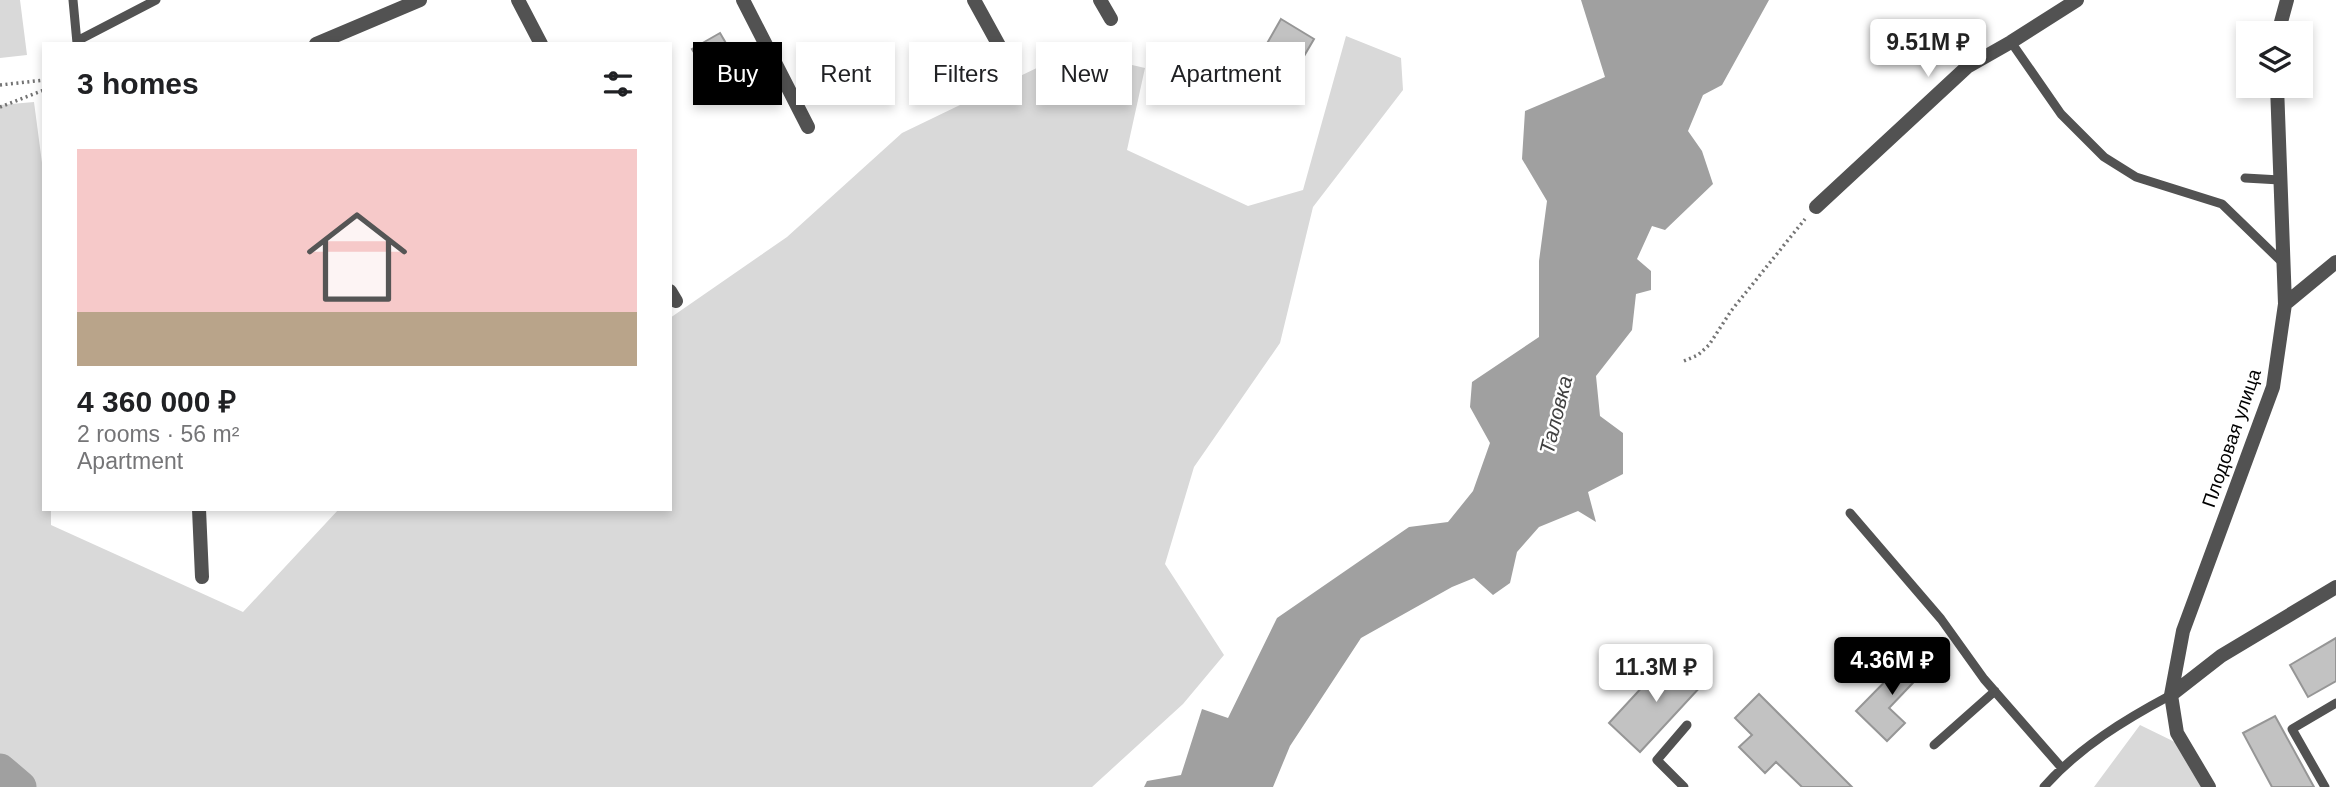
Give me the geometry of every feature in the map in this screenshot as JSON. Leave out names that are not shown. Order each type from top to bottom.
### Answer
[{"type":"street","points":[[321,42],[420,0]]},
{"type":"street","points":[[518,0],[540,42]]},
{"type":"street","points":[[743,0],[808,127]]},
{"type":"street","points":[[974,0],[997,42]]},
{"type":"street","points":[[1100,0],[1111,19]]},
{"type":"street","points":[[1816,207],[1967,67],[2011,43],[2077,0]]},
{"type":"street","points":[[2281,21],[2287,0]]},
{"type":"street","name":"Плодовая улица","points":[[2209,787],[2178,733],[2171,695],[2183,631],[2273,387],[2285,304],[2277,98]]},
{"type":"street","points":[[2285,304],[2336,262]]},
{"type":"street","points":[[199,511],[202,577]]},
{"type":"street","points":[[2171,695],[2221,656],[2336,587]]},
{"type":"lane","points":[[72,0],[77,42],[156,0]]},
{"type":"lane","points":[[2011,43],[2061,114],[2104,157],[2136,177],[2222,204],[2284,264]]},
{"type":"lane","points":[[2245,178],[2280,180]]},
{"type":"lane","points":[[1850,513],[1941,619],[1995,691],[2061,767]]},
{"type":"lane","points":[[1934,745],[1995,691]]},
{"type":"lane","points":[[2044,787],[2061,767],[2134,714],[2171,695]]},
{"type":"lane","points":[[2325,787],[2292,729],[2336,703]]},
{"type":"lane","points":[[1684,787],[1657,760],[1687,725]]},
{"type":"path","points":[[0,85],[42,80]]},
{"type":"path","points":[[0,107],[42,91]]},
{"type":"path","points":[[1684,360],[1698,355],[1709,345],[1731,311],[1797,226],[1816,207]]},
{"type":"shaded area","points":[[0,0],[20,0],[27,55],[0,58]]},
{"type":"shaded area","points":[[1346,36],[1401,58],[1403,90],[1313,207],[1280,343],[1194,467],[1165,564],[1224,655],[1183,704],[1092,787],[0,787],[0,105],[34,102],[42,163],[42,511],[51,511],[51,525],[243,612],[337,511],[672,511],[672,317],[787,237],[902,133],[960,105],[1022,105],[1022,75],[1036,68],[1036,105],[1132,105],[1132,65],[1145,68],[1127,150],[1248,206],[1303,190]]},
{"type":"shaded area","points":[[2140,725],[2181,745],[2203,787],[2094,787]]},
{"type":"water","points":[[1581,0],[1769,0],[1722,85],[1703,95],[1688,131],[1702,151],[1713,184],[1665,230],[1652,226],[1637,259],[1651,271],[1651,290],[1636,294],[1632,330],[1596,376],[1600,416],[1623,433],[1623,474],[1588,492],[1596,522],[1578,511],[1539,527],[1517,552],[1510,583],[1493,595],[1474,578],[1452,587],[1361,638],[1290,746],[1273,787],[1144,787],[1147,781],[1181,775],[1202,709],[1228,718],[1277,618],[1409,527],[1448,522],[1473,491],[1490,443],[1470,407],[1472,382],[1539,337],[1539,261],[1547,201],[1522,159],[1525,111],[1605,77]]},
{"type":"building","points":[[1281,19],[1314,39],[1305,54],[1305,42],[1268,42]]},
{"type":"building","points":[[720,33],[725,42],[704,42]]},
{"type":"building","points":[[2336,638],[2336,681],[2308,697],[2290,665]]},
{"type":"building","points":[[1915,651],[1930,665],[1889,708],[1905,723],[1887,741],[1856,711]]},
{"type":"building","points":[[1671,656],[1702,685],[1640,752],[1609,723]]},
{"type":"building","points":[[1759,694],[1852,787],[1802,787],[1776,762],[1765,773],[1739,747],[1752,735],[1735,718]]},
{"type":"building","points":[[2275,716],[2314,787],[2272,787],[2243,733]]},
{"type":"waterway","name":"Таловка","points":[[0,770],[20,787]]}]
